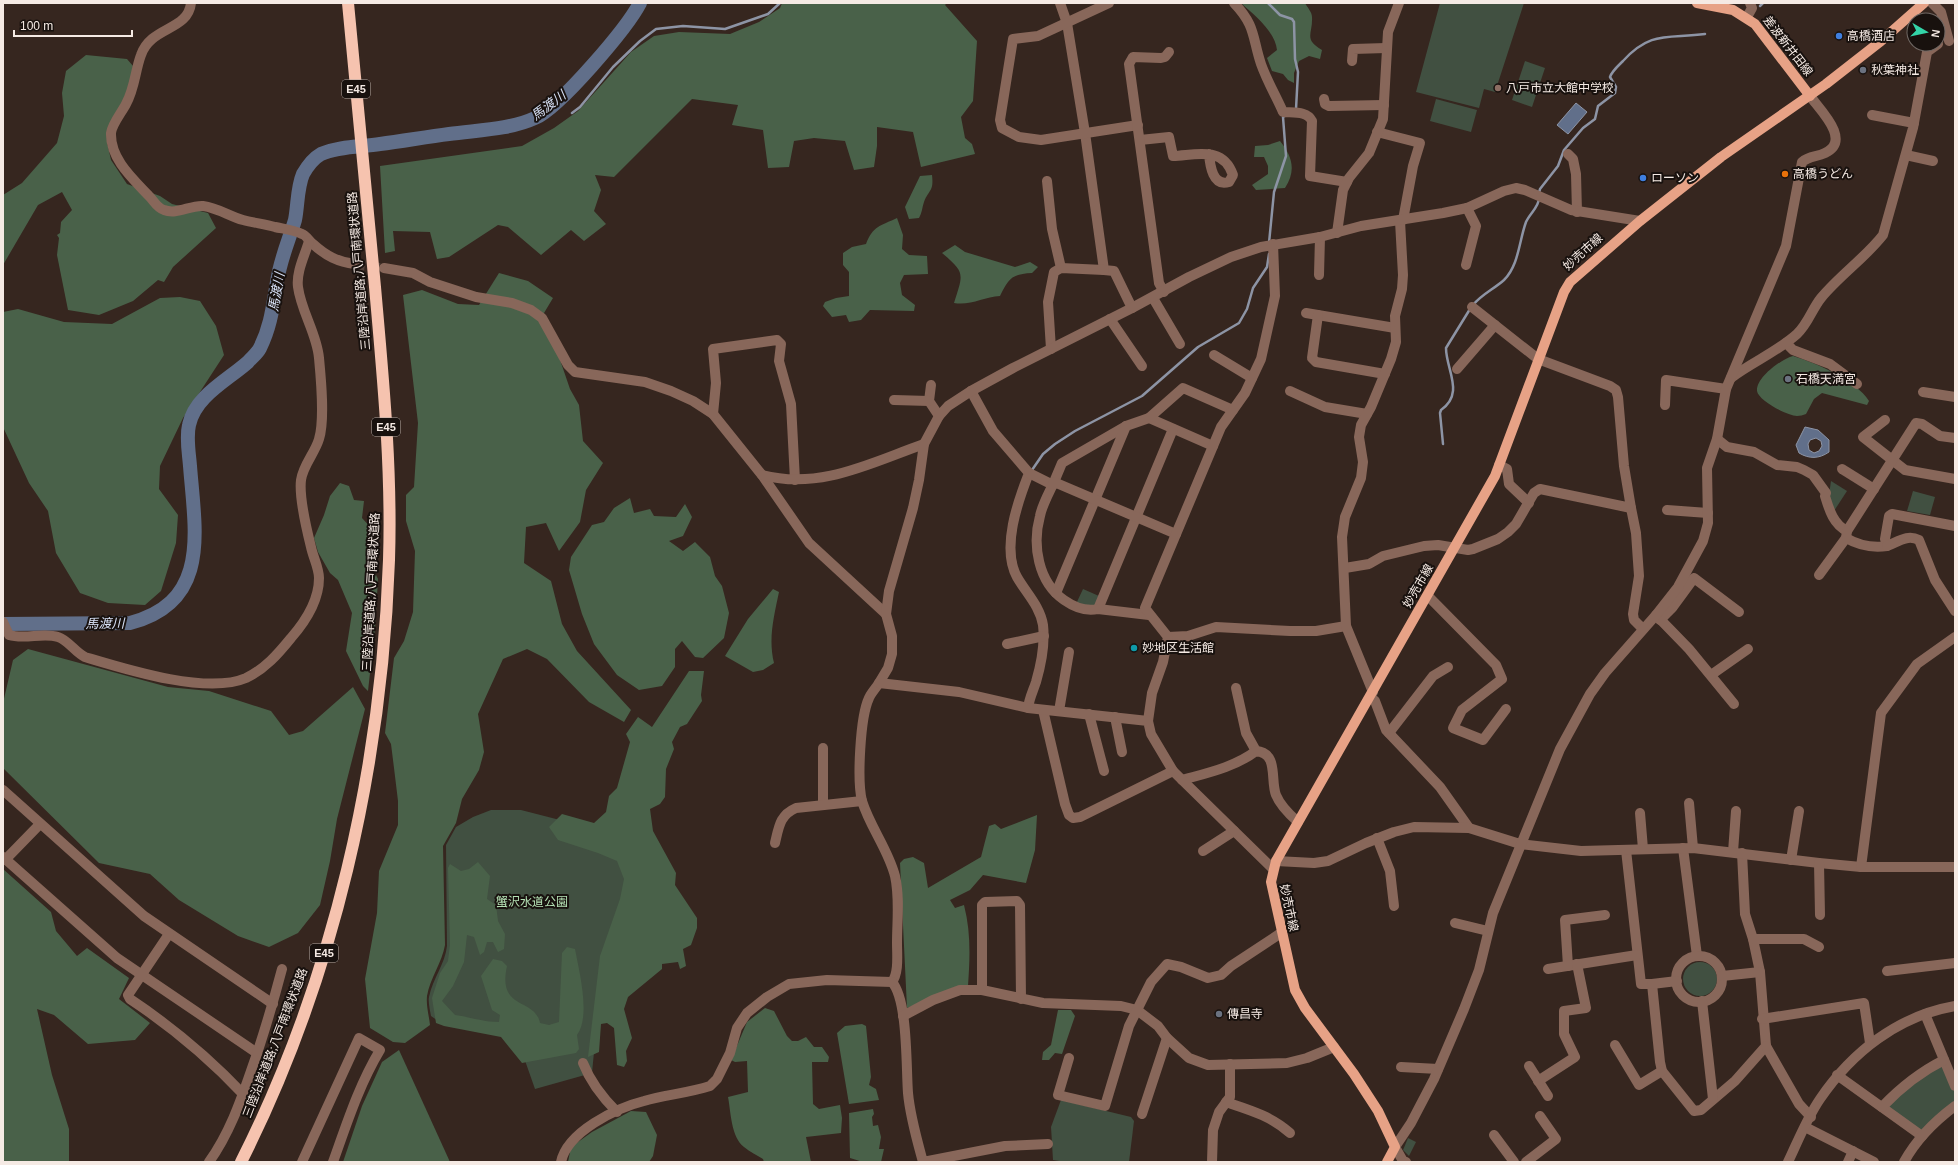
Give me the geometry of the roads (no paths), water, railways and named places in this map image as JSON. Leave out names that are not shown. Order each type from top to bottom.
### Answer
[{"type":"highway","name":"三陸沿岸道路;八戸南環状道路","points":[[240,1162],[278,1080],[317,975],[352,848],[373,733],[381,679],[389,558],[388,479],[383,375],[348,3]]},
{"type":"main road","name":"差波新井田線","points":[[1697,3],[1719,6],[1733,10],[1747,17],[1762,32],[1810,96]]},
{"type":"main road","name":"妙売市線","points":[[1396,1147],[1378,1111],[1305,1008],[1295,990],[1270,882],[1274,865],[1482,501],[1499,465],[1538,358],[1564,292],[1570,282],[1640,221],[1721,157],[1810,96],[1881,41],[1924,3]]},
{"type":"main road","points":[[1388,1162],[1396,1147]]},
{"type":"street","points":[[191,3],[186,17],[182,21],[156,35],[148,42],[141,54],[134,85],[127,103],[111,131],[112,144],[117,158],[138,187],[150,196],[158,207],[165,211],[176,211],[201,206],[216,208],[243,220],[300,233],[324,254],[341,263],[355,264]]},
{"type":"street","points":[[1060,3],[1066,23],[1078,104],[1085,133],[1104,270]]},
{"type":"street","points":[[1110,3],[1038,36],[1013,39],[1000,120],[1002,128],[1019,137],[1041,140],[1138,125]]},
{"type":"street","points":[[1234,3],[1242,11],[1254,31],[1261,64],[1283,112],[1308,115],[1312,121],[1310,176],[1347,182]]},
{"type":"street","points":[[1337,232],[1343,190],[1347,182],[1369,153],[1383,119],[1388,32],[1399,3]]},
{"type":"street","points":[[1747,17],[1752,8],[1750,3]]},
{"type":"street","points":[[1932,3],[1941,12],[1952,41]]},
{"type":"street","points":[[1352,61],[1353,49],[1386,48]]},
{"type":"street","points":[[1164,292],[1158,276],[1130,60],[1138,56],[1165,57],[1169,52]]},
{"type":"street","points":[[1666,405],[1666,380],[1728,384],[1747,365],[1786,343],[1799,333],[1821,299],[1873,248],[1884,235],[1914,123],[1927,52]]},
{"type":"street","points":[[1658,618],[1691,566],[1703,541],[1708,523],[1707,468],[1717,439],[1728,384],[1786,246],[1802,162],[1808,157],[1825,153],[1832,148],[1836,141],[1836,131],[1810,96]]},
{"type":"street","points":[[1324,99],[1325,104],[1329,106],[1384,105]]},
{"type":"street","points":[[1872,115],[1914,123]]},
{"type":"street","points":[[1377,132],[1420,143],[1412,171],[1402,220],[1403,275],[1402,289],[1395,316],[1396,342],[1385,374],[1361,425],[1359,437],[1363,462],[1361,478],[1345,517],[1342,537],[1345,568],[1346,626],[1386,730],[1440,787],[1469,828]]},
{"type":"street","points":[[1140,140],[1169,137],[1173,156],[1209,154]]},
{"type":"street","points":[[1568,154],[1573,159],[1576,174],[1577,212]]},
{"type":"street","points":[[1906,156],[1933,161]]},
{"type":"street","points":[[1047,181],[1052,229],[1061,268]]},
{"type":"street","points":[[892,982],[896,973],[897,952],[897,900],[895,878],[890,858],[874,829],[862,801],[859,779],[866,709],[869,697],[888,668],[892,654],[892,636],[886,614],[889,591],[919,480],[924,444],[939,416],[948,406],[971,391],[1153,298],[1189,276],[1231,257],[1273,244],[1320,237],[1361,226],[1468,208],[1504,191],[1516,188],[1525,190],[1577,212],[1640,221]]},
{"type":"street","points":[[1466,265],[1476,226],[1468,208]]},
{"type":"street","points":[[1319,275],[1320,237]]},
{"type":"street","points":[[3,622],[9,635],[16,637],[58,637],[66,641],[77,653],[85,657],[136,672],[205,684],[228,684],[245,678],[263,668],[305,622],[313,605],[319,579],[310,546],[301,480],[305,467],[319,439],[321,422],[319,357],[298,287],[300,267],[310,241]]},
{"type":"street","points":[[1273,244],[1275,296],[1262,352],[1245,394],[1221,427],[1145,608],[1149,615],[1168,637],[1167,646],[1152,693],[1148,721],[1151,734],[1173,771],[1234,831],[1274,865],[1328,861],[1377,838],[1414,827],[1469,828],[1520,844],[1581,851],[1688,848],[1861,867],[1955,867]]},
{"type":"street","points":[[384,268],[413,273],[430,282],[476,297],[512,303],[531,310],[542,318],[568,366],[575,372],[645,382],[671,391],[713,414],[762,475],[809,543],[886,614]]},
{"type":"street","points":[[1051,349],[1048,302],[1054,272],[1061,268],[1114,271],[1132,308]]},
{"type":"street","points":[[1153,298],[1180,344]]},
{"type":"street","points":[[1472,307],[1538,358],[1610,386],[1616,390],[1618,396],[1627,490],[1636,533],[1639,576],[1633,614],[1634,620],[1643,629]]},
{"type":"street","points":[[1306,313],[1395,328]]},
{"type":"street","points":[[1318,315],[1312,358],[1316,362],[1385,374]]},
{"type":"street","points":[[1110,320],[1142,366]]},
{"type":"street","points":[[1457,369],[1495,324]]},
{"type":"street","points":[[713,414],[716,383],[713,349],[777,340],[781,344],[779,361],[791,404],[796,480]]},
{"type":"street","points":[[1786,343],[1793,350],[1830,364],[1857,384]]},
{"type":"street","points":[[1214,355],[1252,378]]},
{"type":"street","points":[[931,385],[929,402],[939,416]]},
{"type":"street","points":[[1149,615],[1074,607],[1056,593],[1039,566],[1037,551],[1040,516],[1053,483],[1062,463],[1126,426],[1149,418],[1183,388],[1233,410]]},
{"type":"street","points":[[971,391],[993,431],[1029,473],[1176,534]]},
{"type":"street","points":[[1290,391],[1325,407],[1367,414]]},
{"type":"street","points":[[1923,392],[1955,397]]},
{"type":"street","points":[[894,400],[929,402]]},
{"type":"street","points":[[1149,418],[1213,446]]},
{"type":"street","points":[[1885,420],[1863,437],[1905,470],[1955,479]]},
{"type":"street","points":[[1819,575],[1916,423],[1922,424],[1940,436],[1955,438]]},
{"type":"street","points":[[1056,593],[1126,426]]},
{"type":"street","points":[[1098,609],[1173,429]]},
{"type":"street","points":[[1717,439],[1727,446],[1754,452],[1773,463],[1797,467],[1813,475],[1826,493],[1825,496],[1831,515],[1846,534],[1860,544],[1880,547],[1887,546],[1906,538],[1913,537],[1919,540],[1935,580],[1955,611]]},
{"type":"street","points":[[762,475],[796,480],[841,475],[924,444]]},
{"type":"street","points":[[1499,465],[1507,469],[1509,484],[1529,503]]},
{"type":"street","points":[[1842,469],[1874,489]]},
{"type":"street","points":[[1028,708],[1029,698],[1038,675],[1044,636],[1038,608],[1016,575],[1011,552],[1014,511],[1029,473]]},
{"type":"street","points":[[1345,568],[1369,564],[1383,556],[1424,546],[1468,550],[1498,539],[1516,524],[1534,493],[1540,489],[1631,508]]},
{"type":"street","points":[[1667,510],[1708,513]]},
{"type":"street","points":[[1887,546],[1889,516],[1892,514],[1955,526]]},
{"type":"street","points":[[1406,1162],[1403,1161],[1396,1147],[1411,1123],[1438,1069],[1479,970],[1493,912],[1520,844],[1560,749],[1590,694],[1605,673],[1643,629],[1672,608],[1694,578],[1739,612]]},
{"type":"street","points":[[1428,596],[1496,665],[1502,679],[1462,710],[1453,728],[1483,740],[1506,709]]},
{"type":"street","points":[[1658,618],[1689,649],[1734,704]]},
{"type":"street","points":[[1168,637],[1188,636],[1216,627],[1290,632],[1346,626]]},
{"type":"street","points":[[1007,644],[1044,636]]},
{"type":"street","points":[[1861,867],[1881,713],[1917,664],[1955,637]]},
{"type":"street","points":[[1711,675],[1748,649]]},
{"type":"street","points":[[1060,711],[1069,652]]},
{"type":"street","points":[[1390,733],[1433,676],[1448,667]]},
{"type":"street","points":[[879,683],[959,692],[1028,708],[1148,721]]},
{"type":"street","points":[[1236,688],[1246,733],[1256,751]]},
{"type":"street","points":[[1043,710],[1065,804],[1069,815],[1073,818],[1080,818],[1173,771]]},
{"type":"street","points":[[1089,714],[1104,771]]},
{"type":"street","points":[[1115,717],[1122,752]]},
{"type":"street","points":[[823,748],[823,805]]},
{"type":"street","points":[[1182,780],[1215,771],[1256,751],[1263,752],[1269,758],[1273,769],[1276,795],[1290,815],[1298,822]]},
{"type":"street","points":[[3,790],[144,916],[168,934],[273,1004]]},
{"type":"street","points":[[775,843],[779,826],[786,812],[796,808],[862,801]]},
{"type":"street","points":[[1689,803],[1688,848],[1697,956]]},
{"type":"street","points":[[1736,811],[1737,853],[1745,914],[1753,939],[1760,972],[1762,1018],[1766,1046],[1770,1050],[1799,1104],[1811,1117]]},
{"type":"street","points":[[1791,860],[1799,811]]},
{"type":"street","points":[[1640,814],[1643,849]]},
{"type":"street","points":[[40,824],[4,859],[117,958],[257,1054]]},
{"type":"street","points":[[1203,851],[1234,831]]},
{"type":"street","points":[[1377,838],[1390,871],[1394,906]]},
{"type":"street","points":[[1626,850],[1640,984],[1677,981]]},
{"type":"street","points":[[1819,863],[1820,915]]},
{"type":"street","points":[[982,990],[982,905],[985,902],[1018,901],[1020,905],[1021,999]]},
{"type":"street","points":[[1538,1081],[1575,1057],[1564,1034],[1564,1011],[1586,1008],[1572,965],[1565,920],[1605,915]]},
{"type":"street","points":[[1455,923],[1488,931]]},
{"type":"street","points":[[1069,1058],[1058,1095],[1105,1106],[1129,1026],[1151,982],[1167,964],[1181,967],[1208,978],[1221,975],[1231,966],[1281,933]]},
{"type":"street","points":[[168,934],[128,995],[130,999],[164,1022],[200,1051],[243,1094]]},
{"type":"street","points":[[1753,939],[1804,938],[1819,947]]},
{"type":"street","points":[[1548,969],[1637,955]]},
{"type":"street","points":[[1697,956],[1707,957],[1715,962],[1722,976],[1721,986],[1716,994],[1702,1001],[1687,998],[1680,991],[1677,981],[1678,971],[1683,963],[1697,956]]},
{"type":"street","points":[[1886,971],[1955,963]]},
{"type":"street","points":[[209,1162],[232,1124],[257,1054],[273,1004],[282,968]]},
{"type":"street","points":[[1722,976],[1760,972]]},
{"type":"street","points":[[561,1162],[563,1152],[575,1136],[603,1118],[643,1101],[710,1086],[717,1079],[730,1053],[737,1028],[747,1013],[767,997],[788,984],[827,980],[892,982],[898,988],[903,1016],[908,1093],[923,1162],[997,1148],[1048,1144]]},
{"type":"street","points":[[1652,984],[1662,1071],[1694,1111],[1701,1110],[1740,1076],[1766,1046]]},
{"type":"street","points":[[903,1016],[934,1000],[960,990],[982,990],[1043,1003],[1121,1006],[1136,1010],[1158,1026],[1166,1038],[1189,1058],[1208,1065],[1287,1063],[1307,1058],[1334,1047]]},
{"type":"street","points":[[1702,1001],[1713,1099]]},
{"type":"street","points":[[1762,1018],[1864,1002],[1870,1044]]},
{"type":"street","points":[[1788,1162],[1819,1100],[1837,1075],[1870,1044],[1905,1022],[1925,1014],[1955,1006]]},
{"type":"street","points":[[1925,1014],[1955,1086]]},
{"type":"street","points":[[302,1162],[359,1038],[380,1050],[355,1097],[333,1162]]},
{"type":"street","points":[[1142,1114],[1166,1038]]},
{"type":"street","points":[[1615,1045],[1639,1085],[1662,1071]]},
{"type":"street","points":[[1882,1107],[1897,1091],[1927,1069],[1944,1060]]},
{"type":"street","points":[[583,1063],[587,1073],[607,1102],[617,1112]]},
{"type":"street","points":[[1212,1162],[1213,1130],[1219,1112],[1230,1096],[1231,1091],[1230,1064]]},
{"type":"street","points":[[1529,1066],[1548,1096]]},
{"type":"street","points":[[1401,1067],[1438,1069]]},
{"type":"street","points":[[1837,1075],[1922,1136]]},
{"type":"street","points":[[1226,1102],[1261,1113],[1290,1133]]},
{"type":"street","points":[[1904,1162],[1922,1136],[1939,1118],[1955,1106]]},
{"type":"street","points":[[1526,1162],[1556,1139],[1540,1116]]},
{"type":"street","points":[[1806,1127],[1874,1162]]},
{"type":"street","points":[[1494,1135],[1514,1162]]},
{"type":"street","points":[[1848,1162],[1853,1151]]},
{"type":"water","points":[[1576,103],[1587,112],[1568,134],[1557,125]]},
{"type":"water","points":[[1805,427],[1818,430],[1829,440],[1829,452],[1822,456],[1810,457],[1799,453],[1796,445]],"holes":[[[1816,438],[1821,441],[1822,446],[1819,451],[1814,453],[1809,450],[1808,444],[1810,440]]]},
{"type":"waterway","name":"馬渡川","points":[[3,624],[130,623],[156,613],[174,599],[186,581],[192,561],[195,539],[188,440],[188,430],[192,415],[198,405],[213,389],[256,354],[264,340],[273,307],[280,266],[295,220],[301,179],[313,160],[321,154],[336,149],[493,129],[515,125],[535,118],[560,99],[592,66],[622,30],[640,3]]},
{"type":"waterway","points":[[572,113],[580,107],[613,67],[640,41],[656,29],[683,26],[725,29],[768,14],[780,3]]},
{"type":"waterway","points":[[1268,3],[1280,15],[1292,19],[1294,22],[1295,59],[1298,72],[1296,109],[1294,110]]},
{"type":"waterway","points":[[1760,6],[1763,3]]},
{"type":"waterway","points":[[1539,193],[1540,189],[1558,166],[1564,150],[1583,128],[1595,119],[1598,106],[1615,93],[1616,87],[1610,77],[1615,69],[1633,51],[1652,40],[1705,34]]},
{"type":"waterway","points":[[1269,243],[1274,192],[1286,156],[1283,117],[1285,116]]},
{"type":"waterway","points":[[1473,305],[1504,280],[1509,274],[1516,260],[1526,222],[1538,204],[1539,198]]},
{"type":"waterway","points":[[1032,470],[1043,454],[1055,444],[1075,431],[1142,396],[1198,347],[1239,323],[1247,309],[1253,288],[1267,267],[1269,254]]},
{"type":"waterway","points":[[1443,444],[1440,413],[1452,396],[1453,389],[1446,348],[1470,309]]},
{"type":"tunnel","points":[[355,264],[380,268]]},
{"type":"place","name":"高橋酒店","points":[[1839,36]]},
{"type":"place","name":"秋葉神社","points":[[1863,70]]},
{"type":"place","name":"八戸市立大館中学校","points":[[1498,88]]},
{"type":"place","name":"高橋うどん","points":[[1785,174]]},
{"type":"place","name":"ローソン","points":[[1643,178]]},
{"type":"place","name":"石橋天満宮","points":[[1788,379]]},
{"type":"place","name":"妙地区生活館","points":[[1134,648]]},
{"type":"place","name":"傳昌寺","points":[[1219,1014]]},
{"type":"park label","name":"蟹沢水道公園","points":[[532,902]]}]
